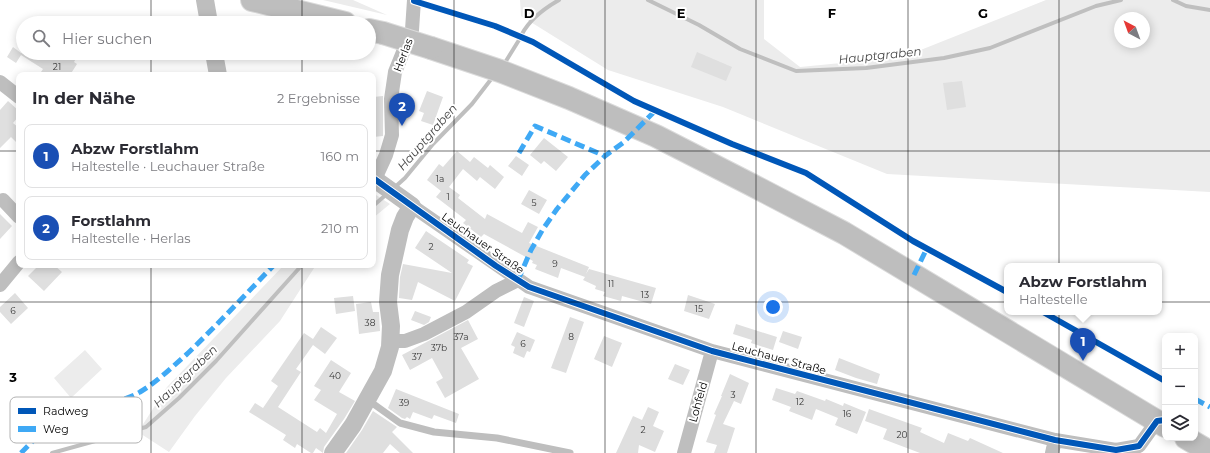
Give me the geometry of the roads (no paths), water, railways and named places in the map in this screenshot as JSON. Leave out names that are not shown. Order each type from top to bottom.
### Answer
[{"type":"main road","points":[[252,0],[317,16]]},
{"type":"main road","points":[[376,32],[431,48],[500,72],[569,98],[656,136],[844,233],[1026,341],[1161,424]]},
{"type":"main road","points":[[1191,441],[1210,452]]},
{"type":"street","points":[[205,0],[208,16]]},
{"type":"street","name":"Herlas","points":[[376,174],[386,155],[392,135],[391,99],[395,72],[412,30],[414,0]]},
{"type":"street","points":[[215,60],[217,72]]},
{"type":"street","points":[[2,87],[16,95]]},
{"type":"street","points":[[333,453],[353,425],[383,371],[390,342],[391,326],[388,302],[390,275],[400,230],[405,217],[412,206],[376,179]]},
{"type":"street","points":[[3,200],[16,214]]},
{"type":"street","name":"Leuchauer Straße","points":[[412,206],[529,287],[712,351],[1054,446],[1116,450],[1139,446],[1161,424]]},
{"type":"street","points":[[0,285],[16,266]]},
{"type":"street","points":[[390,342],[405,341],[424,334],[466,312],[496,292],[518,280]]},
{"type":"street","name":"Lohfeld","points":[[684,453],[712,351]]},
{"type":"lane","points":[[368,400],[400,423],[434,432],[497,438],[570,453]]},
{"type":"waterway","name":"Hauptgraben","points":[[522,34],[529,23],[538,14],[559,0]]},
{"type":"waterway","name":"Hauptgraben","points":[[648,0],[699,25],[740,49],[796,71],[866,68],[944,58],[990,48],[1096,6],[1121,0]]},
{"type":"waterway","name":"Hauptgraben","points":[[1173,0],[1186,6],[1210,10]]},
{"type":"waterway","name":"Hauptgraben","points":[[506,61],[519,40]]},
{"type":"waterway","name":"Hauptgraben","points":[[395,187],[405,178],[433,144],[472,104],[492,78]]},
{"type":"waterway","name":"Hauptgraben","points":[[376,203],[388,193]]},
{"type":"waterway","name":"Hauptgraben","points":[[142,428],[146,427],[179,398],[216,361],[299,268]]},
{"type":"waterway","name":"Hauptgraben","points":[[52,453],[88,443]]},
{"type":"place","name":"Forstlahm","points":[[402,126]]},
{"type":"place","name":"Abzw Forstlahm","points":[[1083,361]]}]
